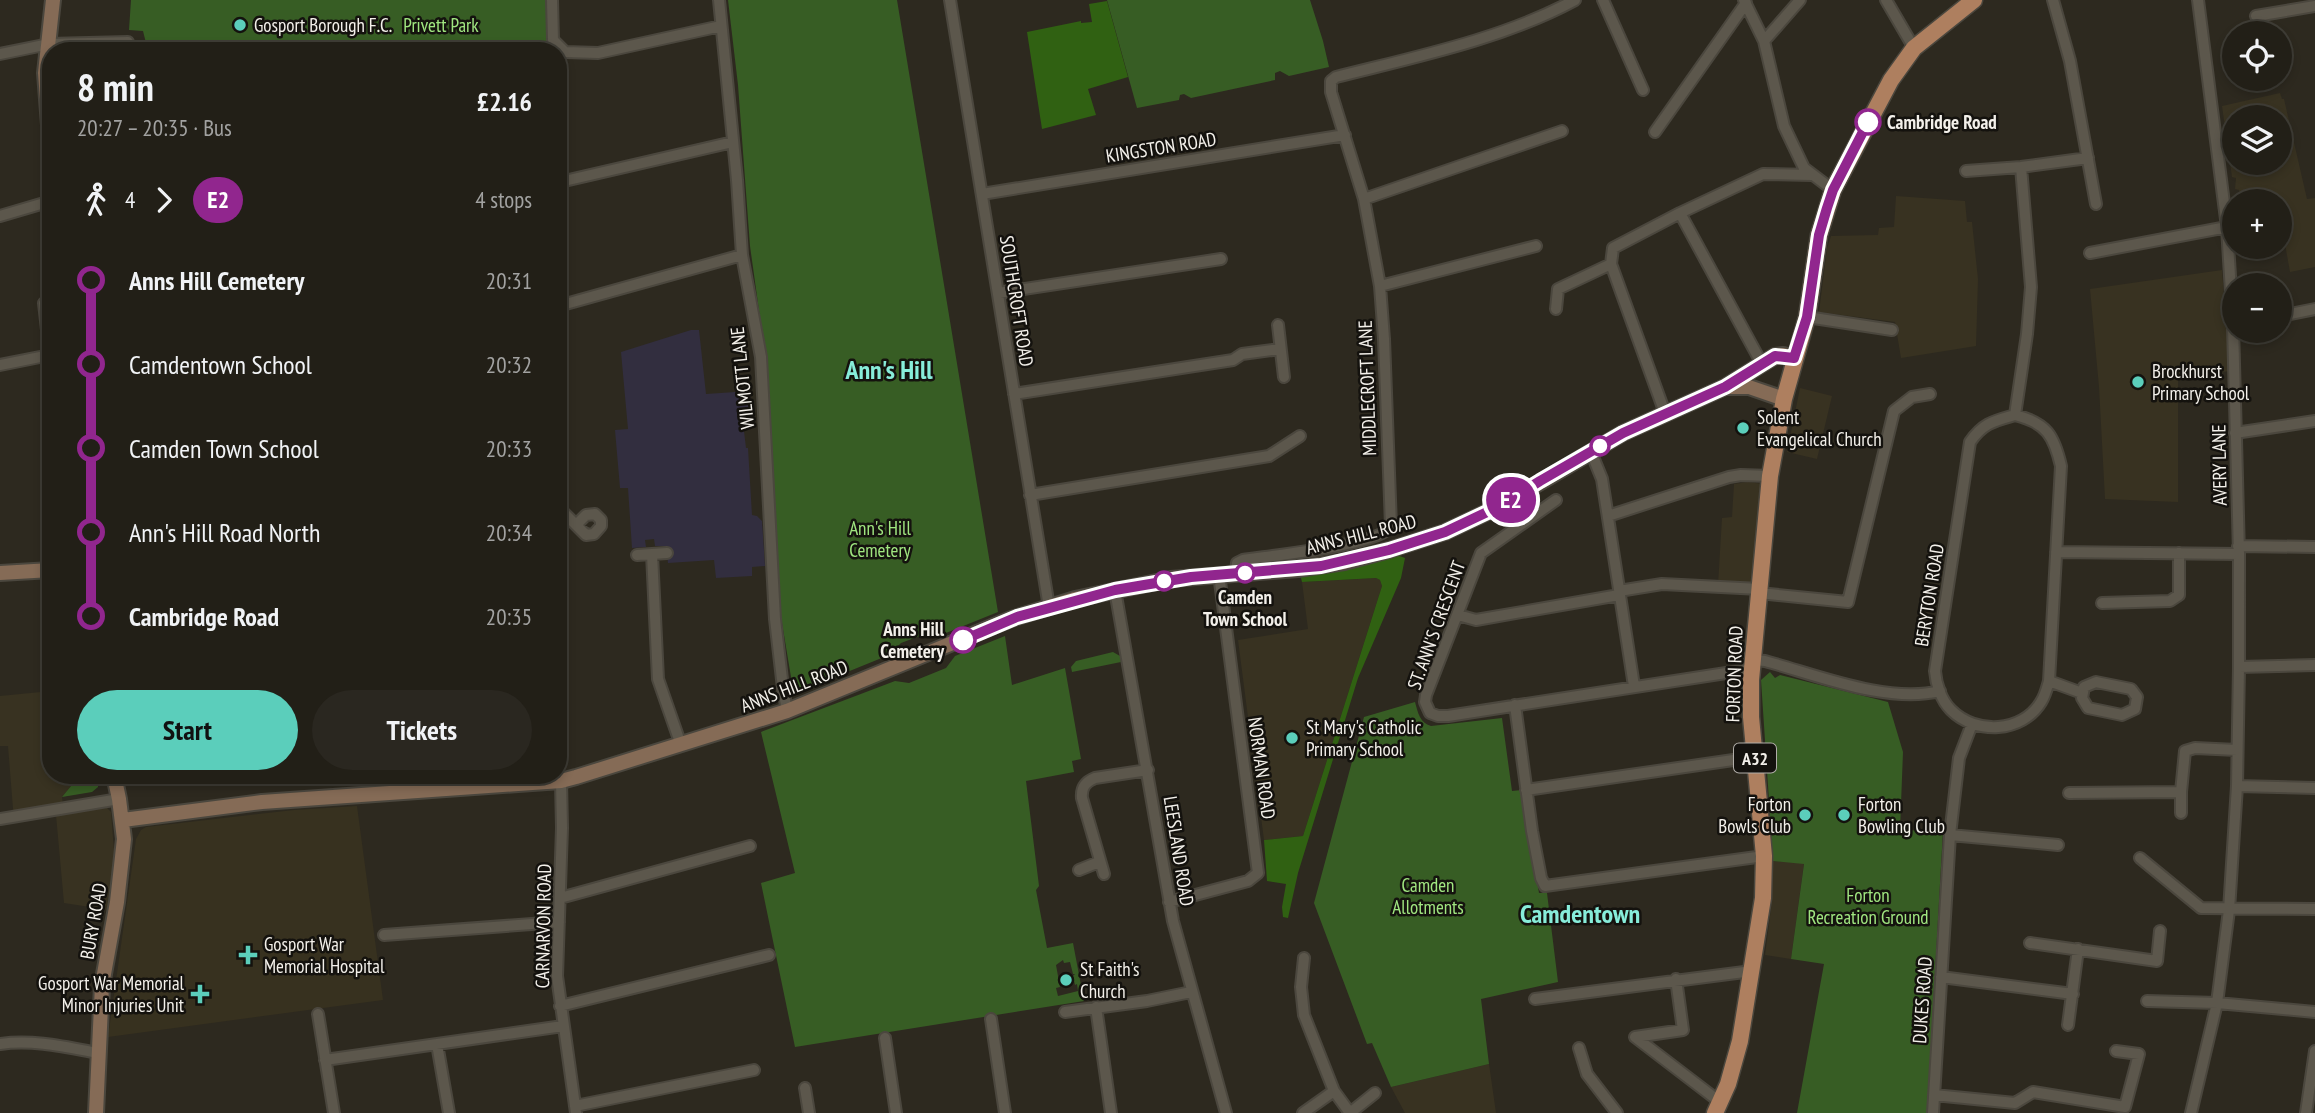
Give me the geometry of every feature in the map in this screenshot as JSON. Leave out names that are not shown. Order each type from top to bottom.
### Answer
[{"type":"main road","name":"A32","points":[[1794,358],[1807,317],[1819,235],[1833,190],[1891,79],[1914,48],[1974,0]]},
{"type":"main road","name":"FORTON ROAD","points":[[1718,1107],[1738,1047],[1763,898],[1764,856],[1750,708],[1770,476],[1794,358]]},
{"type":"street","points":[[49,42],[53,0]]},
{"type":"street","points":[[552,0],[554,42]]},
{"type":"street","name":"WILMOTT LANE","points":[[719,0],[742,255],[761,357],[775,619],[783,694],[788,711]]},
{"type":"street","name":"SOUTHCROFT ROAD","points":[[950,0],[1049,607]]},
{"type":"street","name":"MIDDLECROFT LANE","points":[[1236,573],[1237,563],[1243,560],[1294,554],[1347,543],[1378,535],[1390,528],[1380,286],[1364,199],[1330,83],[1336,77],[1413,57],[1540,17],[1575,0]]},
{"type":"street","points":[[1603,0],[1643,90]]},
{"type":"street","points":[[1764,41],[1800,0]]},
{"type":"street","points":[[1886,0],[1914,48]]},
{"type":"street","points":[[2053,0],[2070,61],[2096,204]]},
{"type":"street","name":"AVERY LANE","points":[[2198,0],[2222,189]]},
{"type":"street","points":[[1745,1],[1764,41],[1784,126],[1804,168],[1833,190]]},
{"type":"street","points":[[1655,132],[1745,1]]},
{"type":"street","points":[[2256,16],[2315,6]]},
{"type":"street","points":[[567,52],[598,53],[721,26]]},
{"type":"street","points":[[0,54],[42,45]]},
{"type":"street","points":[[1364,199],[1562,131]]},
{"type":"street","name":"KINGSTON ROAD","points":[[982,194],[1345,135]]},
{"type":"street","points":[[567,180],[733,142]]},
{"type":"street","points":[[1966,171],[2088,158]]},
{"type":"street","points":[[1764,856],[1545,887],[1541,878],[1526,790],[1515,705],[1724,672],[1753,664],[1878,692],[1925,695],[1940,691],[1951,711],[1972,724],[1984,727],[2013,724],[2028,716],[2041,702],[2049,681],[2061,466],[2056,445],[2049,433],[2037,422],[2015,415],[2031,287],[2021,167]]},
{"type":"street","points":[[1665,413],[1611,264],[1613,248],[1763,174],[1812,175]]},
{"type":"street","points":[[0,216],[42,204]]},
{"type":"street","points":[[1680,213],[1762,364]]},
{"type":"street","points":[[2090,253],[2222,228]]},
{"type":"street","points":[[1380,286],[1536,246]]},
{"type":"street","points":[[567,304],[742,255]]},
{"type":"street","points":[[998,293],[1222,259]]},
{"type":"street","points":[[1556,309],[1558,289],[1611,264]]},
{"type":"street","points":[[2292,314],[2315,309]]},
{"type":"street","points":[[1807,317],[1892,330]]},
{"type":"street","points":[[1278,325],[1284,377]]},
{"type":"street","name":"AVERY LANE","points":[[2191,1113],[2217,1003],[2229,910],[2236,786],[2239,550],[2234,343]]},
{"type":"street","points":[[1014,394],[1233,360],[1242,354],[1280,349]]},
{"type":"street","name":"ANNS HILL ROAD","points":[[567,779],[788,711],[1011,619],[1049,607],[1171,579],[1298,569],[1344,562],[1445,532],[1500,506],[1591,452],[1665,413],[1725,387],[1778,355],[1794,358]]},
{"type":"street","points":[[0,365],[42,361]]},
{"type":"street","name":"ANNS HILL ROAD","points":[[1725,387],[1749,387],[1784,399]]},
{"type":"street","points":[[1458,615],[1476,620],[1662,584],[1759,591],[1848,602],[1894,411],[1912,397],[1930,394]]},
{"type":"street","name":"BERYTON ROAD","points":[[1940,691],[1935,671],[1970,442],[1979,428],[2015,415]]},
{"type":"street","points":[[2235,433],[2315,421]]},
{"type":"street","points":[[1030,495],[1269,456],[1300,436]]},
{"type":"street","points":[[1591,452],[1602,480],[1634,686]]},
{"type":"street","points":[[1608,516],[1729,477],[1770,476]]},
{"type":"street","name":"ST. ANN'S CRESCENT","points":[[1515,705],[1437,716],[1430,713],[1425,702],[1481,553],[1556,500]]},
{"type":"street","points":[[567,516],[576,525]]},
{"type":"street","points":[[2056,552],[2179,554],[2315,547]]},
{"type":"street","points":[[637,555],[667,552]]},
{"type":"street","points":[[652,554],[658,679],[681,745]]},
{"type":"street","points":[[2102,603],[2170,601],[2179,595],[2179,554]]},
{"type":"street","points":[[0,573],[42,571]]},
{"type":"street","name":"NORMAN ROAD","points":[[1169,902],[1248,881],[1258,873],[1219,574]]},
{"type":"street","name":"LEESLAND ROAD","points":[[1115,590],[1169,902],[1191,992],[1226,1113]]},
{"type":"street","points":[[2239,667],[2315,665]]},
{"type":"street","points":[[2049,681],[2082,693]]},
{"type":"street","points":[[2096,682],[2131,689],[2137,696],[2135,709],[2122,715],[2088,708],[2082,693],[2084,687],[2096,682]]},
{"type":"street","name":"DUKES ROAD","points":[[1933,1113],[1950,835],[1959,758],[1972,724]]},
{"type":"street","points":[[2181,813],[2186,751],[2195,748],[2237,750]]},
{"type":"street","points":[[1526,790],[1754,757]]},
{"type":"street","points":[[1104,874],[1082,798],[1084,787],[1090,780],[1097,778],[1148,770]]},
{"type":"street","name":"BURY ROAD","points":[[96,1113],[102,985],[123,860],[123,820],[116,784]]},
{"type":"street","points":[[405,784],[406,791]]},
{"type":"street","name":"ANNS HILL ROAD","points":[[123,820],[262,802],[514,784]]},
{"type":"street","name":"CARNARVON ROAD","points":[[561,784],[562,828],[556,968],[575,1110]]},
{"type":"street","points":[[2236,786],[2315,788]]},
{"type":"street","points":[[2069,793],[2181,792]]},
{"type":"street","points":[[0,819],[120,799]]},
{"type":"street","points":[[1950,835],[2058,845]]},
{"type":"street","points":[[560,898],[750,846]]},
{"type":"street","points":[[2140,858],[2200,908],[2315,909]]},
{"type":"street","points":[[1079,870],[1099,862]]},
{"type":"street","points":[[384,935],[559,922]]},
{"type":"street","points":[[2030,943],[2157,961],[2160,931]]},
{"type":"street","points":[[2068,1026],[2078,949]]},
{"type":"street","points":[[560,1006],[769,955]]},
{"type":"street","points":[[1304,958],[1301,988],[1304,1015],[1334,1091],[1350,1113],[1375,1093]]},
{"type":"street","points":[[1535,999],[1752,971]]},
{"type":"street","points":[[1941,977],[2073,994]]},
{"type":"street","points":[[1676,979],[1683,1030],[1635,1037],[1718,1107]]},
{"type":"street","points":[[1065,1012],[1191,992]]},
{"type":"street","points":[[2147,1001],[2217,1003],[2315,1012]]},
{"type":"street","points":[[1096,1007],[1111,1113]]},
{"type":"street","points":[[318,1014],[334,1113]]},
{"type":"street","points":[[991,1019],[1005,1113]]},
{"type":"street","points":[[326,1060],[563,1027]]},
{"type":"street","points":[[885,1038],[896,1113]]},
{"type":"street","points":[[0,1044],[13,1042],[53,1045],[98,1053]]},
{"type":"street","points":[[437,1044],[449,1113]]},
{"type":"street","points":[[1579,1048],[1587,1074],[1617,1113]]},
{"type":"street","points":[[1934,1095],[2015,1103],[2034,1092],[2125,1107],[2139,1054],[2116,1051]]},
{"type":"street","points":[[2306,1113],[2315,1051]]},
{"type":"street","points":[[575,1110],[754,1070]]},
{"type":"street","points":[[805,1088],[809,1113]]},
{"type":"street","points":[[1303,1113],[1334,1091]]},
{"type":"street","points":[[1979,1113],[1980,1099]]},
{"type":"street","points":[[2015,1103],[2024,1113]]},
{"type":"shaded area","points":[[2280,93],[2285,105],[2226,105]]},
{"type":"shaded area","points":[[2292,134],[2307,199],[2315,198],[2315,267],[2290,272],[2288,259],[2292,259],[2292,189],[2235,189],[2236,178],[2232,177],[2292,175]]},
{"type":"shaded area","points":[[1896,196],[1965,201],[1967,222],[1972,222],[1978,279],[1976,346],[1901,358],[1895,322],[1819,312],[1831,236],[1878,235],[1879,228],[1894,227]]},
{"type":"shaded area","name":"Brockhurst Primary School","points":[[2222,270],[2222,343],[2228,343],[2230,371],[2178,378],[2178,502],[2105,499],[2090,289]]},
{"type":"shaded area","points":[[691,330],[699,330],[706,394],[750,391],[752,421],[743,423],[748,448],[752,515],[762,521],[765,566],[752,567],[752,576],[716,578],[714,560],[668,563],[666,546],[655,546],[654,539],[645,540],[646,547],[632,548],[628,488],[620,488],[615,430],[628,429],[621,352]]},
{"type":"shaded area","points":[[1800,388],[1832,396],[1817,459],[1787,452]]},
{"type":"shaded area","points":[[1734,484],[1763,484],[1752,586],[1718,585],[1722,518],[1732,517]]},
{"type":"shaded area","name":"St Mary's Catholic Primary School","points":[[1376,578],[1382,586],[1303,836],[1264,840],[1238,640],[1308,629],[1302,582]]},
{"type":"shaded area","points":[[42,692],[42,784],[73,784],[62,797],[64,813],[107,808],[111,812],[114,851],[109,910],[64,903],[56,815],[14,821],[8,746],[0,746],[0,696]]},
{"type":"shaded area","name":"Gosport War Memorial Hospital","points":[[357,806],[383,1000],[108,1037],[136,839],[141,830],[146,827],[294,810]]},
{"type":"shaded area","points":[[1773,861],[1804,863],[1791,959],[1765,955],[1772,901]]},
{"type":"shaded area","points":[[1489,1064],[1496,1113],[1405,1113],[1391,1087]]},
{"type":"green space","name":"Privett Park","points":[[131,0],[549,0],[549,42],[146,42],[143,31],[129,30]]},
{"type":"green space","name":"Ann's Hill Cemetery","points":[[728,0],[897,0],[998,612],[941,635],[923,635],[901,643],[889,655],[798,692],[793,689],[780,611],[762,332],[750,246],[738,85]]},
{"type":"green space","points":[[1107,0],[1310,0],[1329,67],[1289,76],[1280,71],[1275,73],[1275,80],[1191,98],[1184,94],[1180,95],[1179,100],[1137,108]]},
{"type":"green space","points":[[1107,1],[1128,77],[1088,89],[1096,115],[1042,129],[1027,32],[1081,21],[1092,22],[1089,4]]},
{"type":"green space","points":[[1397,555],[1405,558],[1401,578],[1358,678],[1298,873],[1288,918],[1283,917],[1286,884],[1267,881],[1264,840],[1303,836],[1382,586],[1376,578],[1302,582],[1300,574]]},
{"type":"green space","points":[[1005,636],[1012,685],[1065,668],[1081,759],[1072,761],[1074,772],[1026,781],[1039,886],[1036,890],[1047,948],[1073,943],[1084,1001],[795,1047],[761,883],[795,873],[761,732],[895,681],[909,683],[946,668],[955,656]],"holes":[[[1063,960],[1064,963],[1070,962],[1078,991],[1058,996],[1056,988],[1060,987],[1056,965]]]},
{"type":"green space","points":[[1113,652],[1120,656],[1121,662],[1072,672],[1071,667],[1076,661]]},
{"type":"green space","name":"Forton Recreation Ground","points":[[1770,672],[1775,678],[1780,675],[1888,702],[1903,752],[1900,830],[1943,831],[1927,1113],[1797,1113],[1824,964],[1791,959],[1804,864],[1773,861],[1761,680]]},
{"type":"green space","name":"Camden Allotments","points":[[1415,702],[1422,720],[1431,726],[1502,718],[1512,791],[1522,790],[1539,893],[1547,893],[1558,982],[1481,999],[1489,1064],[1391,1087],[1372,1043],[1367,1044],[1314,903],[1364,717]]},
{"type":"green space","points":[[73,784],[98,784],[92,792],[62,797]]},
{"type":"bus line","name":"E2","points":[[963,640],[1017,617],[1067,601],[1115,590],[1171,579],[1298,569],[1344,562],[1445,532],[1477,519],[1623,433],[1725,387],[1775,356],[1794,358],[1807,317],[1819,235],[1827,208],[1833,190],[1868,122]]},
{"type":"place","name":"Gosport Borough F.C.","points":[[240,25]]},
{"type":"place","name":"Cambridge Road","points":[[1868,122]]},
{"type":"place","name":"Brockhurst Primary School","points":[[2138,382]]},
{"type":"place","name":"Solent Evangelical Church","points":[[1743,428]]},
{"type":"place","name":"Camden Town School","points":[[1245,573]]},
{"type":"place","name":"Anns Hill Cemetery","points":[[963,640]]},
{"type":"place","name":"St Mary's Catholic Primary School","points":[[1292,738]]},
{"type":"place","name":"Forton Bowls Club","points":[[1805,815]]},
{"type":"place","name":"Forton Bowling Club","points":[[1844,815]]},
{"type":"place","name":"Gosport War Memorial Hospital","points":[[248,955]]},
{"type":"place","name":"St Faith's Church","points":[[1066,980]]},
{"type":"place","name":"Gosport War Memorial Minor Injuries Unit","points":[[200,994]]},
{"type":"district","name":"Ann's Hill","points":[[889,369]]},
{"type":"district","name":"Camdentown","points":[[1580,913]]}]
